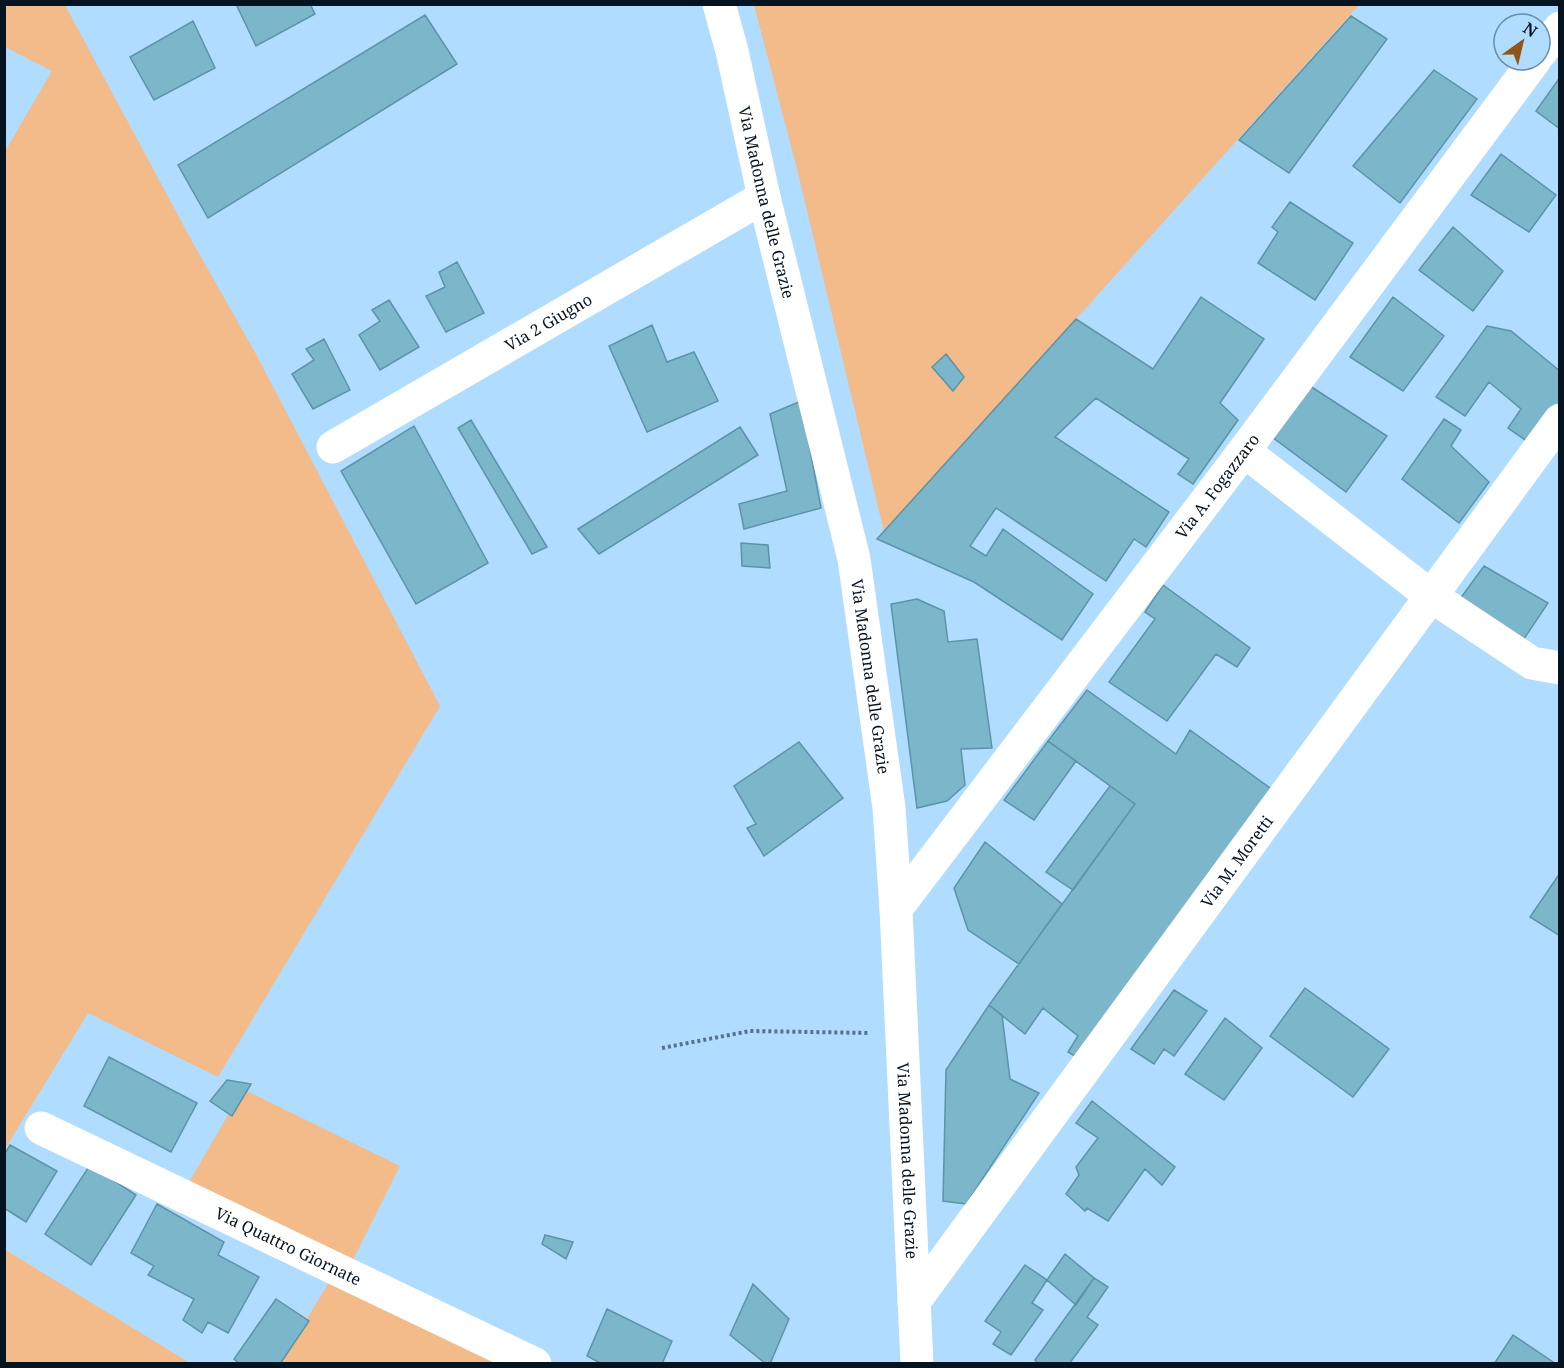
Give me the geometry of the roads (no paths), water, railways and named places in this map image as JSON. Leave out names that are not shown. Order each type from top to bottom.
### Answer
[{"type":"street","name":"Via Madonna delle Grazie","points":[[719,4],[732,51],[764,197],[854,559],[889,808],[896,909],[917,1364]]},
{"type":"street","name":"Via A. Fogazzaro","points":[[896,909],[1244,451],[1526,72]]},
{"type":"street","name":"Via 2 Giugno","points":[[333,447],[764,197]]},
{"type":"street","name":"Via M. Moretti","points":[[914,1302],[1560,420]]},
{"type":"street","points":[[1244,451],[1431,596],[1532,663],[1560,668]]},
{"type":"street","name":"Via Quattro Giornate","points":[[41,1128],[535,1364]]}]
